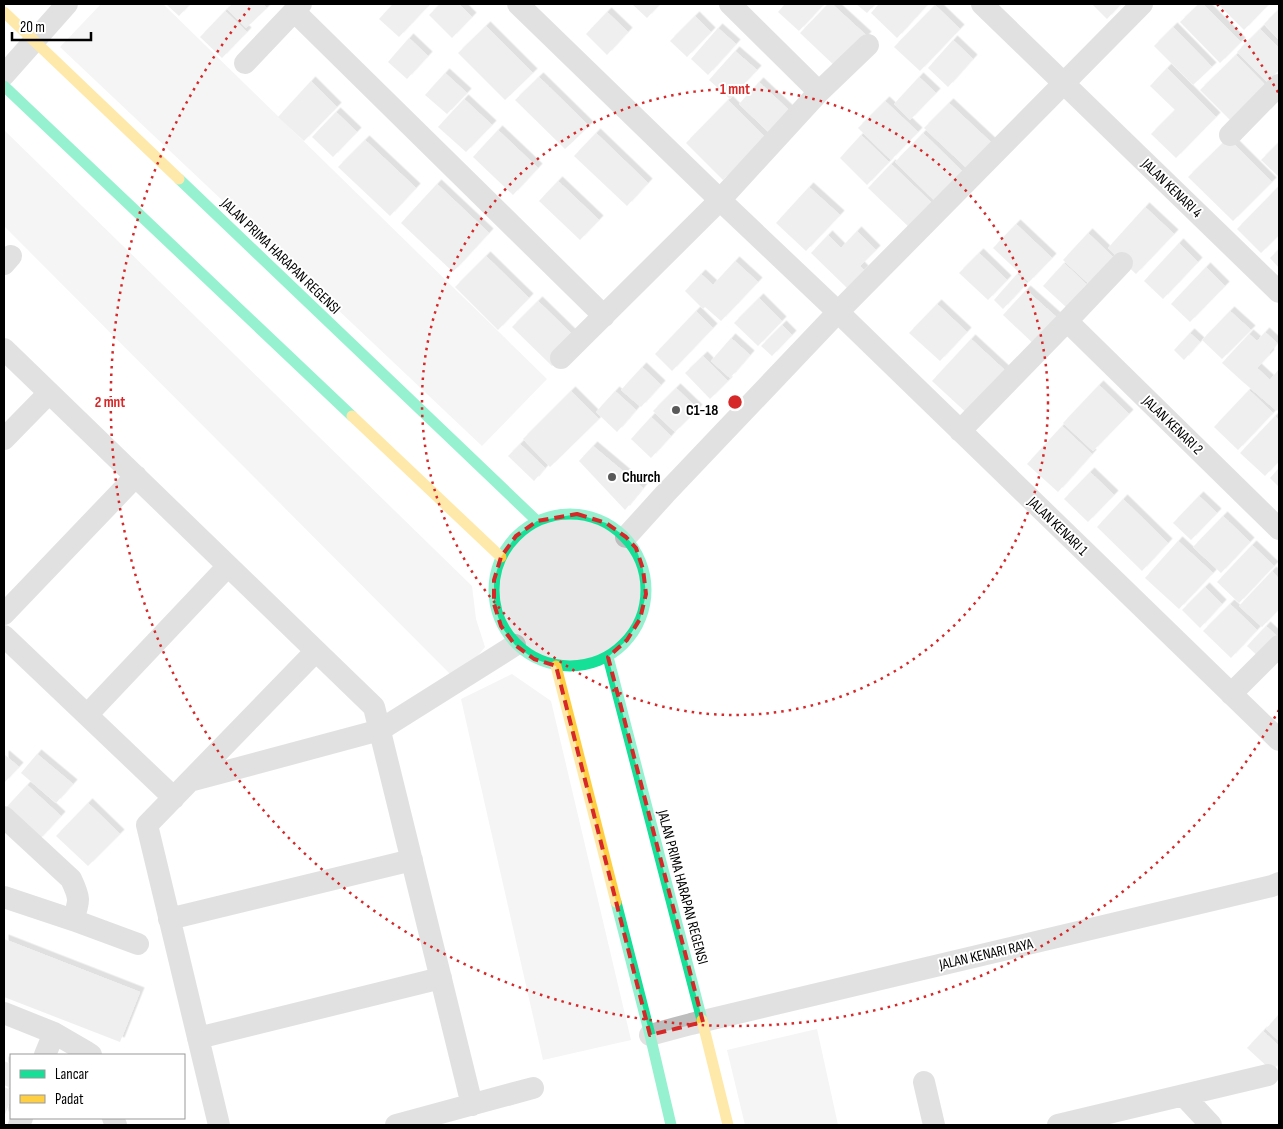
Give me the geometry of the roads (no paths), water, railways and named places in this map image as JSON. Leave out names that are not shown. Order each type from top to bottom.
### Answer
[{"type":"street","points":[[67,4],[31,44],[5,78],[501,557]]},
{"type":"street","name":"JALAN KENARI 1","points":[[518,4],[1279,740]]},
{"type":"street","points":[[730,4],[820,92]]},
{"type":"street","name":"JALAN KENARI 4","points":[[982,4],[1279,292]]},
{"type":"street","points":[[626,537],[838,312],[1142,4]]},
{"type":"street","points":[[245,63],[298,7],[604,316]]},
{"type":"street","name":"JALAN PRIMA HARAPAN REGENSI","points":[[4,12],[31,44],[537,521]]},
{"type":"street","points":[[561,358],[720,200],[820,92],[868,45]]},
{"type":"street","points":[[1230,135],[1279,85]]},
{"type":"street","points":[[960,431],[1122,263]]},
{"type":"street","name":"JALAN KENARI 2","points":[[1067,322],[1279,530]]},
{"type":"street","points":[[4,349],[374,707],[472,1105]]},
{"type":"street","points":[[4,439],[49,393]]},
{"type":"street","points":[[4,614],[136,476]]},
{"type":"street","points":[[577,514],[606,523],[626,537],[636,548],[643,570],[646,594],[640,619],[627,640],[608,657],[583,666],[556,666],[534,659],[515,645],[501,626],[494,604],[494,580],[501,557],[516,536],[537,521],[557,515],[577,514]]},
{"type":"street","points":[[86,715],[228,566]]},
{"type":"street","points":[[4,636],[174,798]]},
{"type":"street","points":[[190,781],[380,730],[515,645]]},
{"type":"street","points":[[1231,694],[1279,646]]},
{"type":"street","points":[[219,1125],[147,825],[316,651]]},
{"type":"street","name":"JALAN PRIMA HARAPAN REGENSI","points":[[608,657],[697,1023],[728,1125]]},
{"type":"street","points":[[556,666],[655,1034],[671,1125]]},
{"type":"street","points":[[4,817],[71,879],[77,891],[79,903],[73,920]]},
{"type":"street","points":[[169,919],[412,860]]},
{"type":"street","name":"JALAN KENARI RAYA","points":[[655,1034],[1279,883]]},
{"type":"street","points":[[4,897],[138,944]]},
{"type":"street","points":[[198,1038],[441,978]]},
{"type":"street","points":[[4,1013],[54,1034],[90,1054]]},
{"type":"street","points":[[45,1054],[54,1034]]},
{"type":"street","points":[[1058,1125],[1126,1118],[1184,1095],[1268,1075]]},
{"type":"street","points":[[924,1082],[934,1125]]},
{"type":"street","points":[[396,1125],[533,1088]]},
{"type":"street","points":[[1184,1095],[1211,1125]]},
{"type":"place","name":"C1-18","points":[[676,410]]},
{"type":"place","name":"Church","points":[[612,477]]}]
